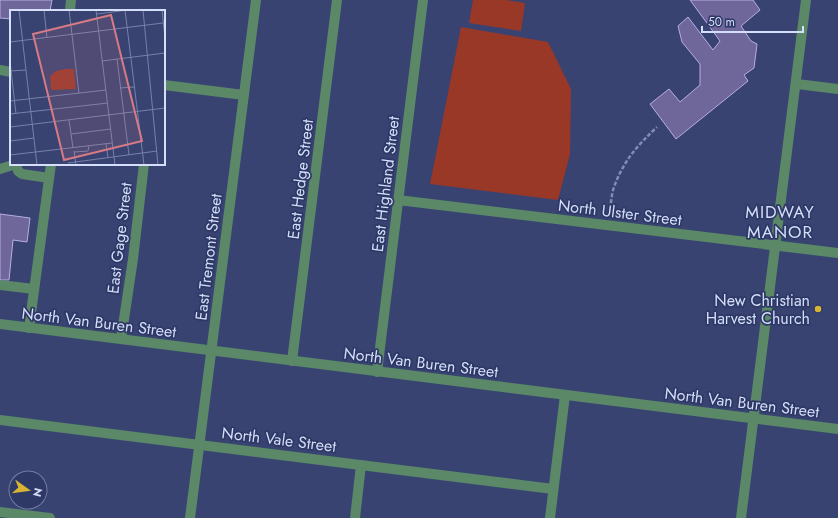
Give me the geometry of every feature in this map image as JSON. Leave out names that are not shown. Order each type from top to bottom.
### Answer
[{"type":"street","points":[[70,10],[71,0]]},
{"type":"street","name":"East Tremont Street","points":[[190,518],[256,0]]},
{"type":"street","name":"East Hedge Street","points":[[292,362],[337,0]]},
{"type":"street","name":"East Highland Street","points":[[377,372],[423,0]]},
{"type":"street","points":[[741,518],[797,84],[806,0]]},
{"type":"street","points":[[0,70],[10,72]]},
{"type":"street","points":[[797,84],[838,89]]},
{"type":"street","points":[[165,85],[244,94]]},
{"type":"street","points":[[0,169],[13,165]]},
{"type":"street","points":[[16,165],[18,171],[22,174],[49,178]]},
{"type":"street","points":[[29,328],[51,165]]},
{"type":"street","name":"East Gage Street","points":[[121,340],[133,259],[144,165]]},
{"type":"street","name":"North Ulster Street","points":[[398,200],[838,253]]},
{"type":"street","points":[[0,285],[34,289]]},
{"type":"street","name":"North Van Buren Street","points":[[0,324],[292,362],[838,429]]},
{"type":"street","points":[[550,518],[565,395]]},
{"type":"street","name":"North Vale Street","points":[[0,420],[553,489]]},
{"type":"street","points":[[355,518],[361,465]]},
{"type":"street","points":[[0,512],[50,518]]},
{"type":"path","points":[[606,225],[613,188],[633,150],[657,127]]},
{"type":"shaded area","points":[[473,0],[506,0],[525,3],[521,31],[469,23]]},
{"type":"shaded area","points":[[461,27],[548,42],[571,89],[570,154],[558,200],[430,184]]},
{"type":"building","points":[[0,0],[52,0],[50,10],[10,10],[10,19],[0,18]]},
{"type":"building","points":[[690,0],[753,0],[760,10],[741,26],[751,41],[757,44],[754,68],[744,75],[748,81],[676,139],[650,104],[669,89],[680,102],[700,85],[700,64],[682,42],[678,26],[688,17],[713,50],[720,41]]},
{"type":"building","points":[[0,214],[30,218],[27,242],[13,240],[9,280],[0,280]]},
{"type":"place","name":"New Christian Harvest Church","points":[[818,309]]},
{"type":"district","name":"MIDWAY MANOR","points":[[780,222]]}]
